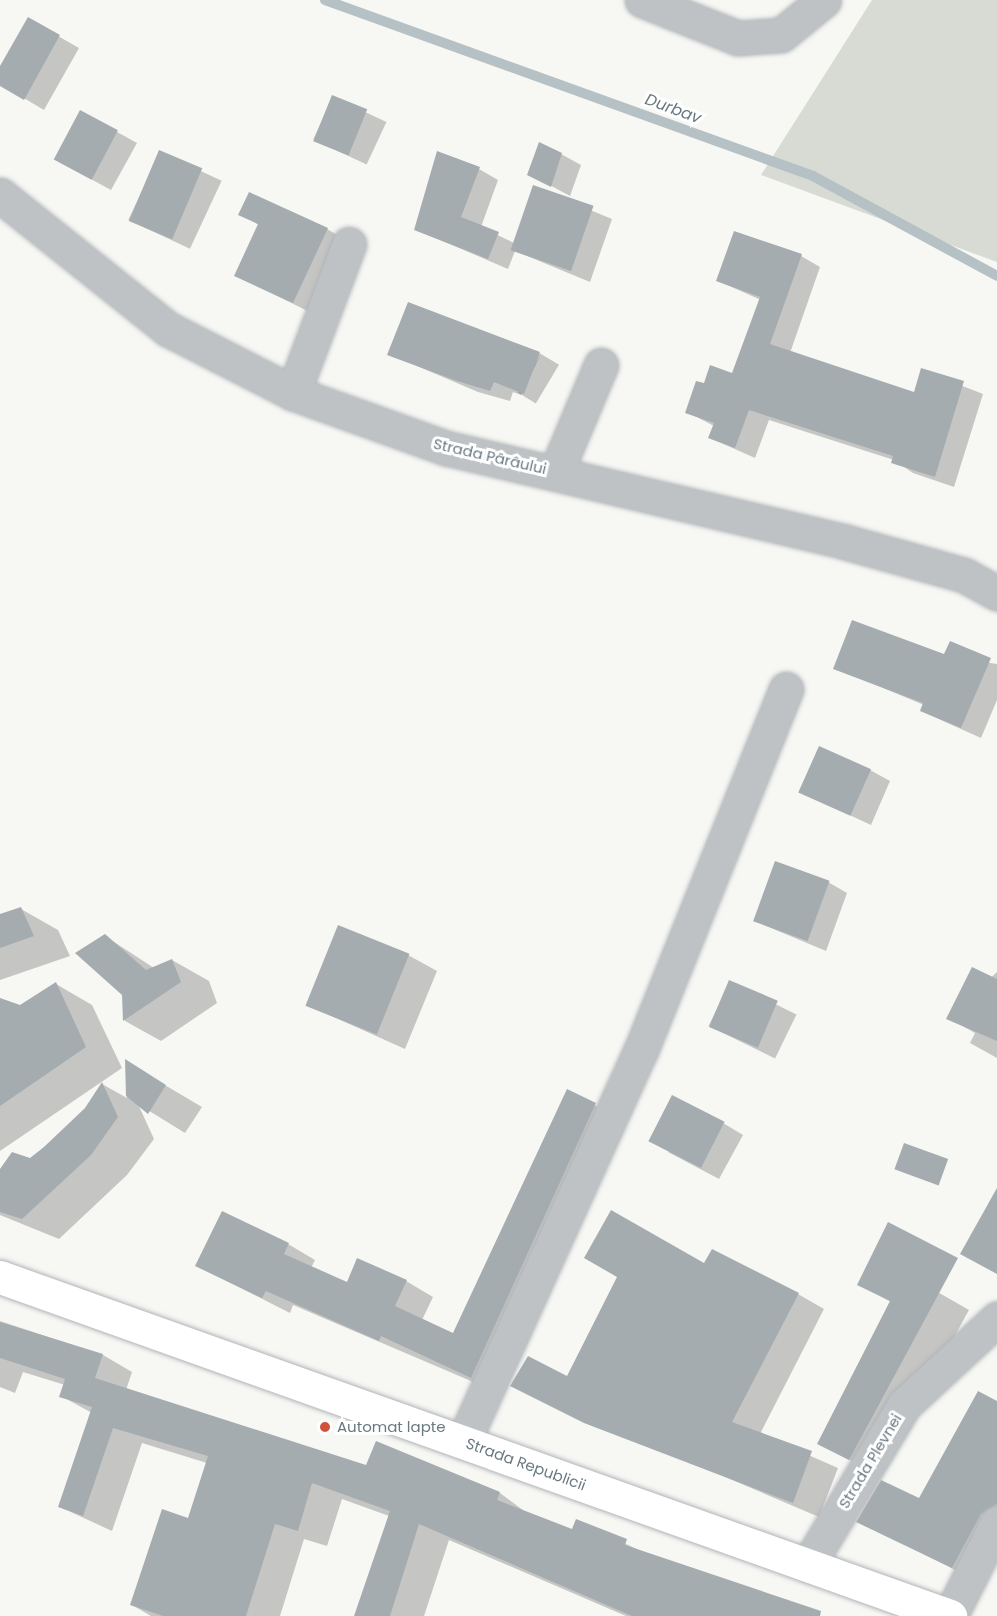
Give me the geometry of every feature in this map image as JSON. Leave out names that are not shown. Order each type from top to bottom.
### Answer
[{"type":"main road","name":"Strada Republicii","points":[[0,1278],[950,1616]]},
{"type":"street","points":[[642,0],[738,38],[781,35],[824,0]]},
{"type":"street","name":"Strada Pârâului","points":[[0,195],[168,329],[293,393],[446,448],[842,541],[964,574],[997,593]]},
{"type":"street","points":[[293,393],[349,244]]},
{"type":"street","points":[[556,472],[601,365]]},
{"type":"street","points":[[463,1442],[641,1050],[786,689]]},
{"type":"street","name":"Strada Plevnei","points":[[808,1565],[904,1405],[997,1319]]},
{"type":"street","points":[[950,1616],[997,1523]]},
{"type":"shaded area","points":[[872,0],[997,0],[997,262],[761,175]]},
{"type":"building","points":[[28,17],[60,35],[24,100],[0,86],[0,66]]},
{"type":"building","points":[[332,95],[367,109],[349,156],[313,141]]},
{"type":"building","points":[[80,110],[118,130],[92,180],[54,159]]},
{"type":"building","points":[[539,142],[562,153],[551,187],[527,175]]},
{"type":"building","points":[[159,150],[202,168],[172,239],[129,221]]},
{"type":"building","points":[[437,151],[480,167],[461,217],[499,232],[488,259],[414,230]]},
{"type":"building","points":[[533,185],[594,206],[571,271],[511,250]]},
{"type":"building","points":[[249,192],[328,228],[293,303],[234,276],[258,224],[238,215]]},
{"type":"building","points":[[734,231],[802,254],[770,344],[914,392],[921,368],[964,381],[935,477],[891,463],[893,456],[749,410],[735,448],[708,438],[714,423],[685,413],[696,381],[704,383],[710,365],[732,373],[760,297],[716,281]]},
{"type":"building","points":[[408,302],[540,352],[524,394],[494,382],[490,391],[387,355]]},
{"type":"building","points":[[852,620],[944,654],[950,641],[991,658],[961,728],[920,711],[923,703],[833,669]]},
{"type":"building","points":[[819,746],[871,769],[850,816],[798,793]]},
{"type":"building","points":[[775,861],[830,881],[808,941],[753,921]]},
{"type":"building","points":[[21,907],[34,936],[0,948],[0,914]]},
{"type":"building","points":[[338,925],[409,954],[377,1035],[305,1006]]},
{"type":"building","points":[[105,934],[146,970],[172,959],[181,982],[123,1021],[122,995],[75,953]]},
{"type":"building","points":[[972,967],[997,979],[997,1041],[946,1019]]},
{"type":"building","points":[[729,980],[778,1001],[758,1048],[709,1027]]},
{"type":"building","points":[[56,982],[86,1047],[0,1106],[0,998],[20,1005]]},
{"type":"building","points":[[125,1059],[166,1085],[148,1114],[126,1096]]},
{"type":"building","points":[[102,1082],[118,1117],[91,1155],[22,1219],[0,1212],[0,1169],[12,1152],[30,1158],[85,1108]]},
{"type":"building","points":[[567,1089],[596,1103],[471,1378],[381,1336],[379,1341],[266,1291],[262,1298],[195,1266],[222,1211],[289,1243],[284,1254],[347,1282],[357,1258],[407,1280],[395,1306],[453,1333]]},
{"type":"building","points":[[672,1095],[725,1122],[701,1168],[648,1141]]},
{"type":"building","points":[[904,1143],[948,1159],[939,1185],[894,1169]]},
{"type":"building","points":[[997,1188],[997,1274],[960,1254]]},
{"type":"building","points":[[611,1210],[704,1263],[712,1249],[799,1293],[732,1422],[812,1451],[793,1503],[584,1423],[510,1386],[528,1356],[567,1376],[617,1277],[584,1258]]},
{"type":"building","points":[[888,1222],[958,1258],[849,1460],[817,1444],[890,1301],[857,1285]]},
{"type":"building","points":[[0,1322],[103,1354],[95,1378],[366,1465],[376,1441],[500,1492],[497,1500],[572,1529],[576,1519],[627,1539],[625,1545],[821,1611],[820,1616],[632,1616],[419,1524],[390,1616],[354,1616],[390,1511],[312,1483],[298,1531],[275,1524],[246,1616],[163,1616],[130,1605],[162,1509],[188,1518],[208,1456],[113,1428],[83,1516],[58,1507],[92,1407],[59,1397],[65,1379],[0,1358]]},
{"type":"building","points":[[978,1391],[997,1401],[997,1504],[981,1514],[952,1568],[856,1522],[881,1480],[919,1498]]},
{"type":"waterway","name":"Durbav","points":[[325,0],[813,176],[997,276]]},
{"type":"place","name":"Automat lapte","points":[[325,1427]]}]
